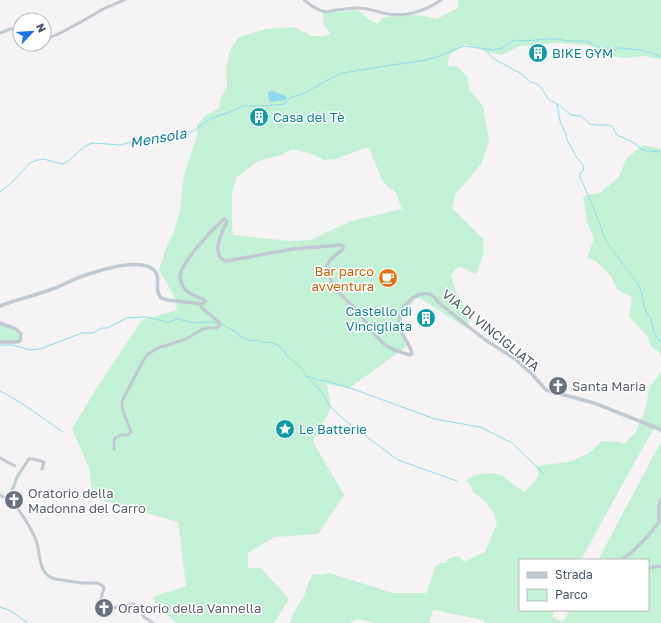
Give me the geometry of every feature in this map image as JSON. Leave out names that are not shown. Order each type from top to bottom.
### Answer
[{"type":"street","points":[[52,37],[99,11],[124,0]]},
{"type":"street","points":[[304,0],[325,12],[358,8],[370,9],[388,14],[403,15],[410,14],[433,5],[441,0]]},
{"type":"street","points":[[433,5],[438,0]]},
{"type":"street","points":[[0,33],[12,29]]},
{"type":"street","name":"VIA DI VINCIGLIATA","points":[[198,303],[203,304],[205,301],[186,291],[180,276],[186,263],[204,239],[225,219],[227,221],[218,245],[220,256],[226,261],[292,249],[340,245],[343,246],[343,249],[330,260],[327,266],[330,279],[338,291],[364,318],[374,335],[388,347],[406,354],[410,355],[412,353],[412,350],[405,339],[400,326],[399,315],[404,306],[412,298],[418,294],[426,293],[434,296],[439,303],[484,339],[515,359],[532,374],[546,390],[594,403],[661,430]]},
{"type":"street","points":[[0,306],[55,288],[82,276],[122,265],[132,264],[147,266],[156,271],[158,277],[157,293],[161,298],[198,303],[220,325],[216,328],[203,329],[186,338],[158,348],[148,354],[122,400],[123,413],[131,432],[128,435],[121,435],[115,438],[114,449]]},
{"type":"street","points":[[0,323],[16,329],[21,334],[21,338],[20,341],[17,342],[0,342]]},
{"type":"street","points":[[0,458],[13,465]]},
{"type":"street","points":[[9,500],[17,477],[29,459],[31,458],[44,462],[42,469]]},
{"type":"street","points":[[17,467],[22,470]]},
{"type":"street","points":[[0,495],[9,500],[25,520],[36,541],[40,560],[47,576],[54,579],[99,584],[104,588],[99,605],[99,610],[101,612],[133,604],[136,605],[144,617],[153,623]]},
{"type":"street","points":[[622,559],[631,553],[648,536],[659,522],[659,505],[661,499]]},
{"type":"street","points":[[649,568],[661,566]]},
{"type":"green space","points":[[458,0],[661,0],[661,59],[644,56],[625,58],[606,55],[589,45],[557,43],[520,46],[502,55],[487,52],[466,44],[450,54],[447,66],[458,67],[467,76],[469,89],[483,106],[489,142],[481,164],[455,195],[452,208],[483,239],[484,253],[476,274],[459,266],[451,275],[455,290],[471,318],[466,328],[420,298],[415,299],[402,319],[406,347],[349,388],[327,384],[331,408],[313,442],[344,495],[318,534],[274,537],[248,553],[248,568],[261,568],[289,599],[274,623],[177,623],[157,607],[153,597],[186,586],[178,522],[102,500],[92,492],[89,468],[72,429],[96,389],[142,320],[177,310],[173,294],[159,270],[167,245],[174,232],[180,210],[184,175],[197,136],[197,125],[205,116],[219,108],[221,98],[227,87],[226,69],[230,50],[239,37],[266,29],[294,27],[312,36],[325,36],[330,33],[324,24],[323,13],[358,10],[368,19],[378,24],[382,18],[392,16],[418,15],[437,19],[458,8]],"holes":[[[369,148],[383,182],[396,193],[402,209],[351,221],[311,240],[290,241],[233,235],[232,192],[237,177],[255,163],[279,156],[293,149],[312,154],[324,160],[335,159]]]},
{"type":"green space","points":[[643,145],[661,149],[661,358],[660,353],[650,345],[648,337],[629,316],[632,297],[618,290],[610,275],[596,261],[587,258],[594,238],[587,222],[583,196],[600,193],[619,177],[626,159]]},
{"type":"green space","points":[[0,324],[17,331],[20,334],[18,341],[0,341]]},
{"type":"green space","points":[[661,372],[661,433],[654,428],[582,559],[519,559],[519,611],[555,611],[552,617],[563,622],[569,611],[649,611],[649,559],[599,559],[661,442],[661,623],[484,623],[484,620],[433,610],[429,623],[375,623],[357,619],[350,623],[290,623],[294,612],[304,596],[313,574],[323,575],[329,573],[393,593],[426,593],[436,566],[441,563],[445,563],[449,558],[459,556],[464,562],[485,552],[497,523],[494,514],[486,502],[473,492],[471,486],[466,480],[475,475],[491,473],[501,475],[524,492],[536,480],[539,474],[536,466],[569,462],[588,454],[602,441],[620,442],[624,444],[636,432],[646,407],[649,388]]},
{"type":"water","points":[[272,91],[286,96],[286,100],[269,101],[268,92]]},
{"type":"waterway","name":"Mensola","points":[[0,192],[10,184],[31,162],[44,159],[63,164],[84,147],[94,143],[120,145],[138,140],[178,136],[194,131],[212,118],[243,106],[285,104],[291,97],[301,95],[343,73],[426,60],[464,46],[493,50],[502,48],[515,40],[556,39],[589,42],[601,48],[640,50],[661,57]]},
{"type":"waterway","points":[[485,50],[494,59],[520,73],[531,82],[541,87],[548,99],[571,115],[581,116],[590,124],[612,126],[617,135],[633,142],[641,149],[649,152],[661,152]]},
{"type":"waterway","points":[[557,104],[560,121],[567,140],[577,158],[584,166],[583,171],[580,173],[580,177],[595,211],[602,232],[608,244],[638,284],[645,310],[651,319],[654,332],[661,343]]},
{"type":"waterway","points":[[0,345],[13,345],[30,350],[40,349],[82,333],[93,333],[127,318],[146,317],[167,322],[178,319],[194,323],[218,323]]},
{"type":"waterway","points":[[221,324],[236,332],[239,336],[252,341],[258,340],[263,343],[267,342]]},
{"type":"waterway","points":[[269,342],[280,346],[288,357],[300,366],[306,376],[320,390],[329,405],[342,418],[375,443],[398,460],[457,481]]},
{"type":"waterway","points":[[306,376],[353,389],[435,419],[480,427],[512,443],[543,473]]},
{"type":"waterway","points":[[0,391],[24,405],[63,432]]},
{"type":"waterway","points":[[0,607],[11,611],[28,623]]},
{"type":"tunnel","points":[[13,465],[17,467]]},
{"type":"place","name":"BIKE GYM","points":[[538,53]]},
{"type":"place","name":"Casa del Tè","points":[[259,117]]},
{"type":"place","name":"Bar parco avventura","points":[[388,278]]},
{"type":"place","name":"Castello di Vincigliata","points":[[426,318]]},
{"type":"place","name":"Santa Maria","points":[[558,386]]},
{"type":"place","name":"Le Batterie","points":[[285,429]]},
{"type":"place","name":"Oratorio della Madonna del Carro","points":[[14,500]]},
{"type":"place","name":"Oratorio della Vannella","points":[[104,608]]}]
